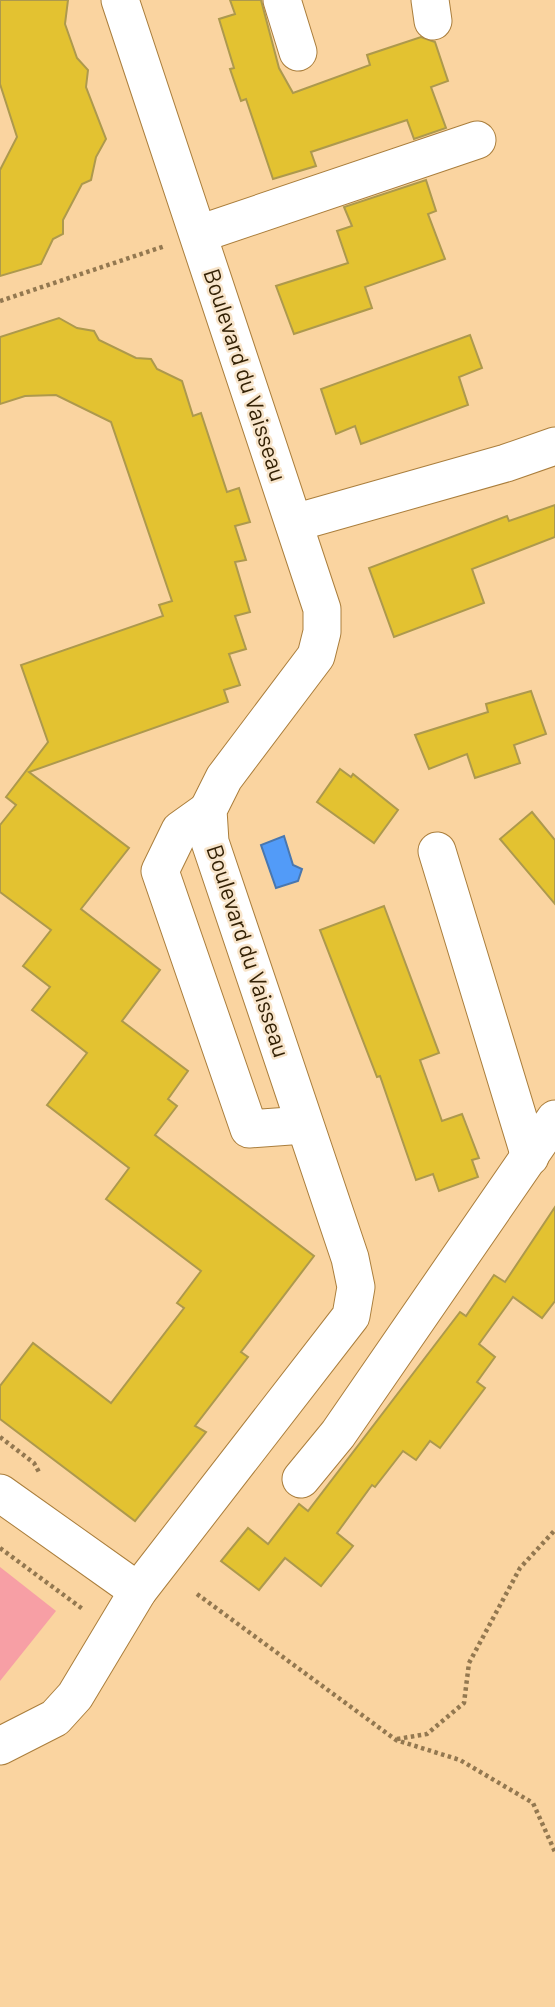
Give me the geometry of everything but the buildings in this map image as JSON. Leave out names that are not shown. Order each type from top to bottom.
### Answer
[{"type":"street","name":"Boulevard du Vaisseau","points":[[0,1746],[55,1718],[75,1696],[138,1591],[351,1316],[356,1287],[350,1258],[210,842],[208,810],[224,778],[316,656],[322,632],[322,609],[120,0]]},
{"type":"street","points":[[282,0],[298,52]]},
{"type":"street","points":[[199,234],[477,140]]},
{"type":"street","points":[[294,523],[506,463],[555,446]]},
{"type":"street","points":[[208,810],[180,830],[160,871],[249,1129],[304,1125]]},
{"type":"street","points":[[437,851],[530,1157]]},
{"type":"street","points":[[301,1479],[338,1434],[555,1119]]},
{"type":"street","points":[[0,1493],[138,1591]]},
{"type":"path","points":[[0,302],[199,234]]},
{"type":"path","points":[[0,1437],[34,1463],[40,1474]]},
{"type":"path","points":[[396,1740],[427,1734],[464,1703],[469,1663],[520,1568],[555,1530]]},
{"type":"path","points":[[0,1548],[93,1617]]},
{"type":"path","points":[[198,1594],[396,1740],[460,1760],[533,1803],[555,1852]]},
{"type":"shaded area","points":[[0,1567],[56,1611],[0,1681]]},
{"type":"water","points":[[284,836],[293,865],[302,869],[298,881],[276,888],[261,845]]}]
